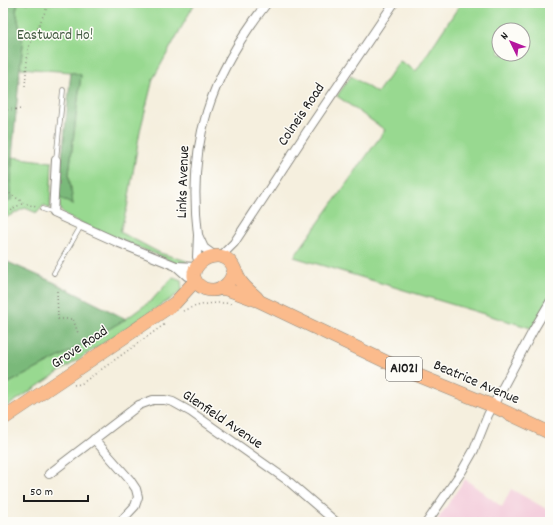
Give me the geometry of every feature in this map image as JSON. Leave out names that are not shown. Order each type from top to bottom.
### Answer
[{"type":"main road","points":[[211,256],[218,256],[227,259],[233,268],[230,281],[227,285],[215,289],[203,288],[196,272],[211,256]]},
{"type":"main road","name":"Beatrice Avenue","points":[[233,268],[243,284],[259,300]]},
{"type":"main road","name":"Grove Road","points":[[175,302],[196,272]]},
{"type":"main road","name":"Grove Road","points":[[3,419],[175,302],[215,289]]},
{"type":"main road","name":"Beatrice Avenue","points":[[215,289],[229,290],[259,300],[395,366],[493,406],[550,433]]},
{"type":"street","name":"Links Avenue","points":[[196,272],[198,235],[195,197],[196,163],[199,140],[205,116],[218,79],[231,55],[246,31],[267,3]]},
{"type":"street","name":"Colneis Road","points":[[218,256],[234,243],[394,3]]},
{"type":"street","points":[[56,160],[54,214],[176,266],[187,276],[196,272]]},
{"type":"street","name":"Links Avenue","points":[[198,235],[204,248],[218,256]]},
{"type":"street","name":"Colneis Road","points":[[233,268],[231,260],[234,243]]},
{"type":"street","points":[[428,522],[474,450],[493,406],[534,328],[550,302]]},
{"type":"street","name":"Glenfield Avenue","points":[[49,474],[143,403],[153,400],[168,400],[191,412],[287,480],[336,522]]},
{"type":"street","points":[[94,439],[136,489],[138,497],[135,506],[120,522]]},
{"type":"lane","points":[[56,160],[63,90]]},
{"type":"lane","points":[[42,209],[54,214]]},
{"type":"lane","points":[[54,273],[81,226]]},
{"type":"path","points":[[26,86],[28,49],[49,3]]},
{"type":"path","points":[[3,110],[23,108]]},
{"type":"path","points":[[3,189],[24,203],[42,209]]},
{"type":"path","points":[[3,213],[24,203]]},
{"type":"path","points":[[57,291],[58,319],[73,318],[78,333]]},
{"type":"shaded area","points":[[465,479],[502,507],[511,489],[550,511],[550,522],[436,522]]},
{"type":"green space","points":[[3,3],[18,3],[16,10],[23,45],[12,157],[11,200],[3,204]]},
{"type":"green space","name":"Eastward Ho!","points":[[18,3],[195,3],[153,79],[140,131],[127,208],[120,232],[160,253],[187,261],[183,266],[69,218],[60,210],[58,197],[73,205],[69,174],[81,75],[71,72],[20,68],[23,45],[16,10]]},
{"type":"green space","points":[[461,3],[550,3],[550,302],[534,329],[294,257],[385,130],[337,96],[351,76],[377,93],[400,61],[416,71]]},
{"type":"green space","points":[[71,72],[81,75],[69,174],[73,205],[58,197]]},
{"type":"green space","points":[[12,157],[52,162],[50,209],[44,205],[37,213],[25,208],[3,219],[3,204],[11,200]]},
{"type":"green space","points":[[3,260],[53,282],[126,319],[67,353],[3,386]]},
{"type":"green space","points":[[173,277],[181,280],[182,289],[175,296],[3,409],[3,386],[67,353],[126,319],[152,300]]}]
